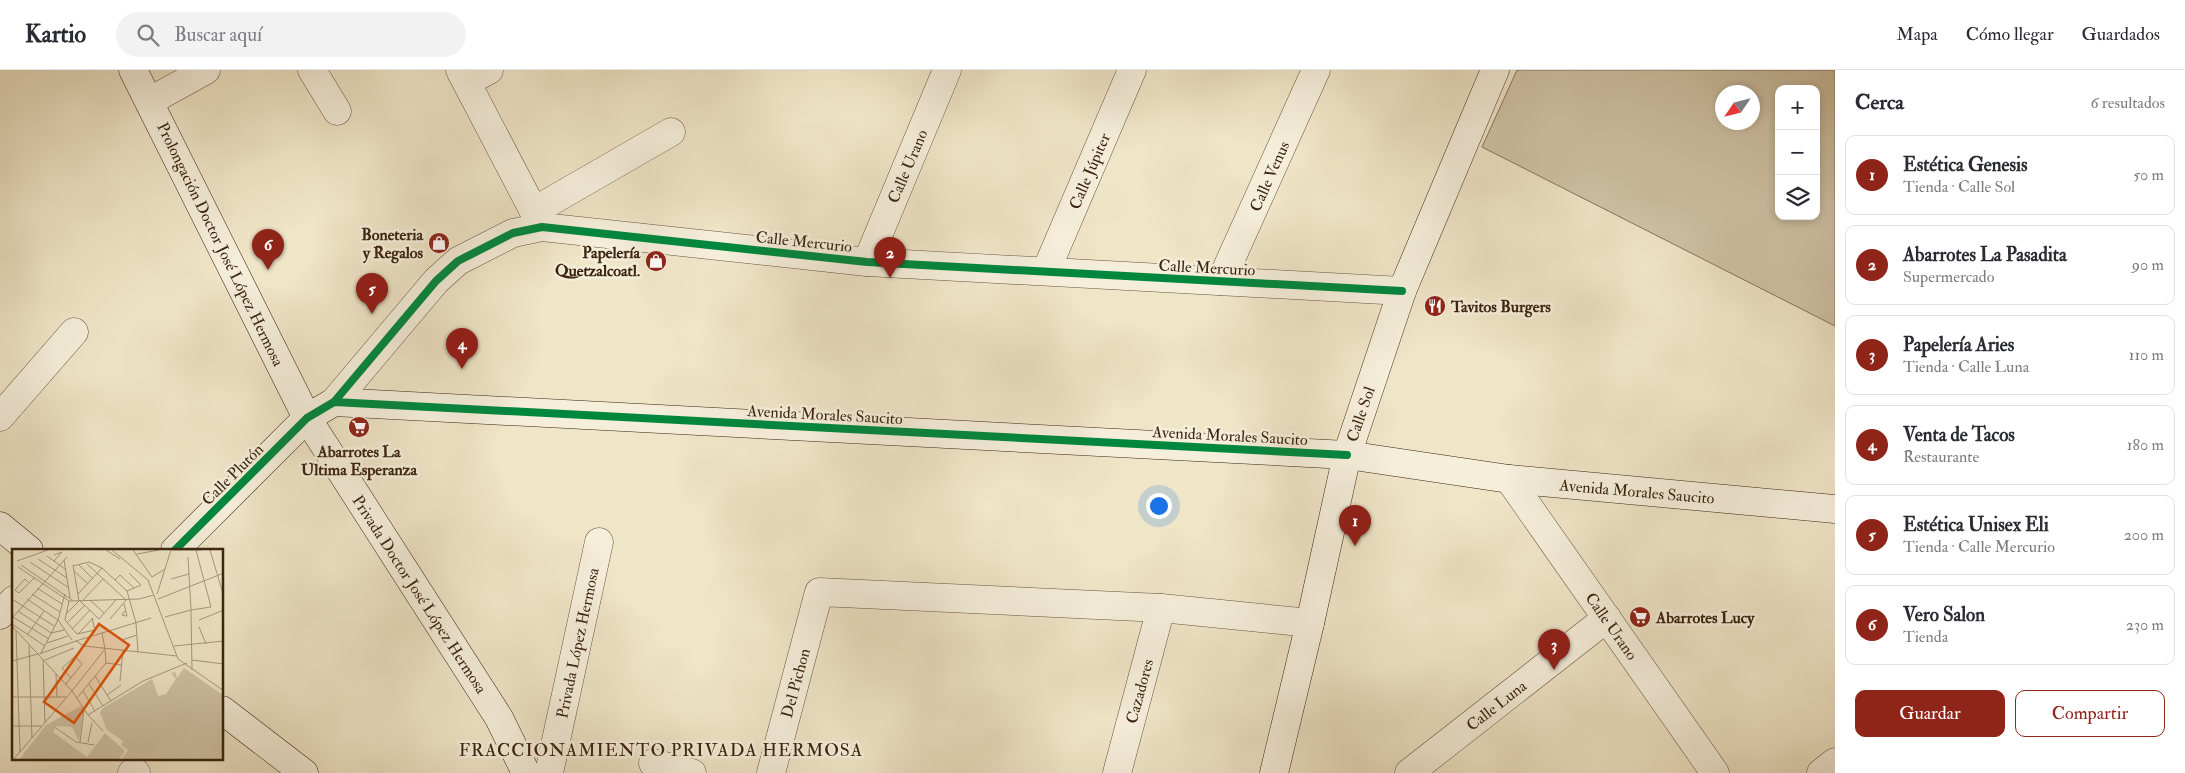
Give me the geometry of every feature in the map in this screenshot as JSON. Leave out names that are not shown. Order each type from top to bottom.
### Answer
[{"type":"street","name":"Prolongación Doctor José López Hermosa","points":[[133,70],[307,418]]},
{"type":"street","points":[[150,101],[206,70]]},
{"type":"street","points":[[312,70],[337,112]]},
{"type":"street","name":"Calle Urano","points":[[867,262],[947,70]]},
{"type":"street","name":"Calle Júpiter","points":[[1046,271],[1132,70]]},
{"type":"street","name":"Calle Venus","points":[[1221,281],[1316,70]]},
{"type":"street","name":"Calle Sol","points":[[1274,773],[1310,623],[1347,454],[1402,291],[1495,70]]},
{"type":"street","points":[[472,74],[538,219],[671,132]]},
{"type":"street","name":"Calle Mercurio","points":[[334,402],[436,281],[458,261],[538,219],[867,262],[1402,291]]},
{"type":"street","points":[[0,417],[74,332]]},
{"type":"street","points":[[307,418],[334,402]]},
{"type":"street","name":"Avenida Morales Saucito","points":[[334,402],[1347,454],[1509,479],[1835,509]]},
{"type":"street","name":"Calle Plutón","points":[[176,549],[307,418]]},
{"type":"street","name":"Privada Doctor José López Hermosa","points":[[307,418],[499,718],[526,773]]},
{"type":"street","name":"Calle Urano","points":[[1509,479],[1715,773]]},
{"type":"street","points":[[0,526],[28,549]]},
{"type":"street","name":"Privada López Hermosa","points":[[549,773],[599,542]]},
{"type":"street","name":"Del Pichon","points":[[771,773],[819,592],[1161,608]]},
{"type":"street","points":[[0,615],[12,602]]},
{"type":"street","points":[[1161,608],[1310,623]]},
{"type":"street","name":"Cazadores","points":[[1117,773],[1161,608]]},
{"type":"street","name":"Calle Luna","points":[[1409,773],[1607,618]]},
{"type":"street","points":[[224,712],[304,773]]},
{"type":"street","points":[[1821,773],[1835,762]]},
{"type":"street","points":[[653,763],[692,773]]},
{"type":"street","points":[[132,773],[134,771],[136,773]]},
{"type":"shaded area","points":[[1517,70],[1835,70],[1835,326],[1482,147]]},
{"type":"cycle path","points":[[334,402],[436,281],[458,261],[513,233],[542,227],[867,262],[1402,291]]},
{"type":"cycle path","points":[[176,549],[307,418],[334,402],[1347,455]]},
{"type":"place","name":"Boneteria y Regalos","points":[[439,243]]},
{"type":"place","name":"Papelería Quetzalcoatl.","points":[[656,261]]},
{"type":"place","name":"Vero Salon","points":[[268,270]]},
{"type":"place","name":"Abarrotes La Pasadita","points":[[890,278]]},
{"type":"place","name":"Tavitos Burgers","points":[[1435,306]]},
{"type":"place","name":"Estética Unisex Eli","points":[[372,314]]},
{"type":"place","name":"Venta de Tacos","points":[[462,369]]},
{"type":"place","name":"Abarrotes La Ultima Esperanza","points":[[359,427]]},
{"type":"place","name":"Estética Genesis","points":[[1355,546]]},
{"type":"place","name":"Abarrotes Lucy","points":[[1640,617]]},
{"type":"place","name":"Papelería Aries","points":[[1554,670]]},
{"type":"district","name":"FRACCIONAMIENTO PRIVADA HERMOSA","points":[[661,750]]}]
